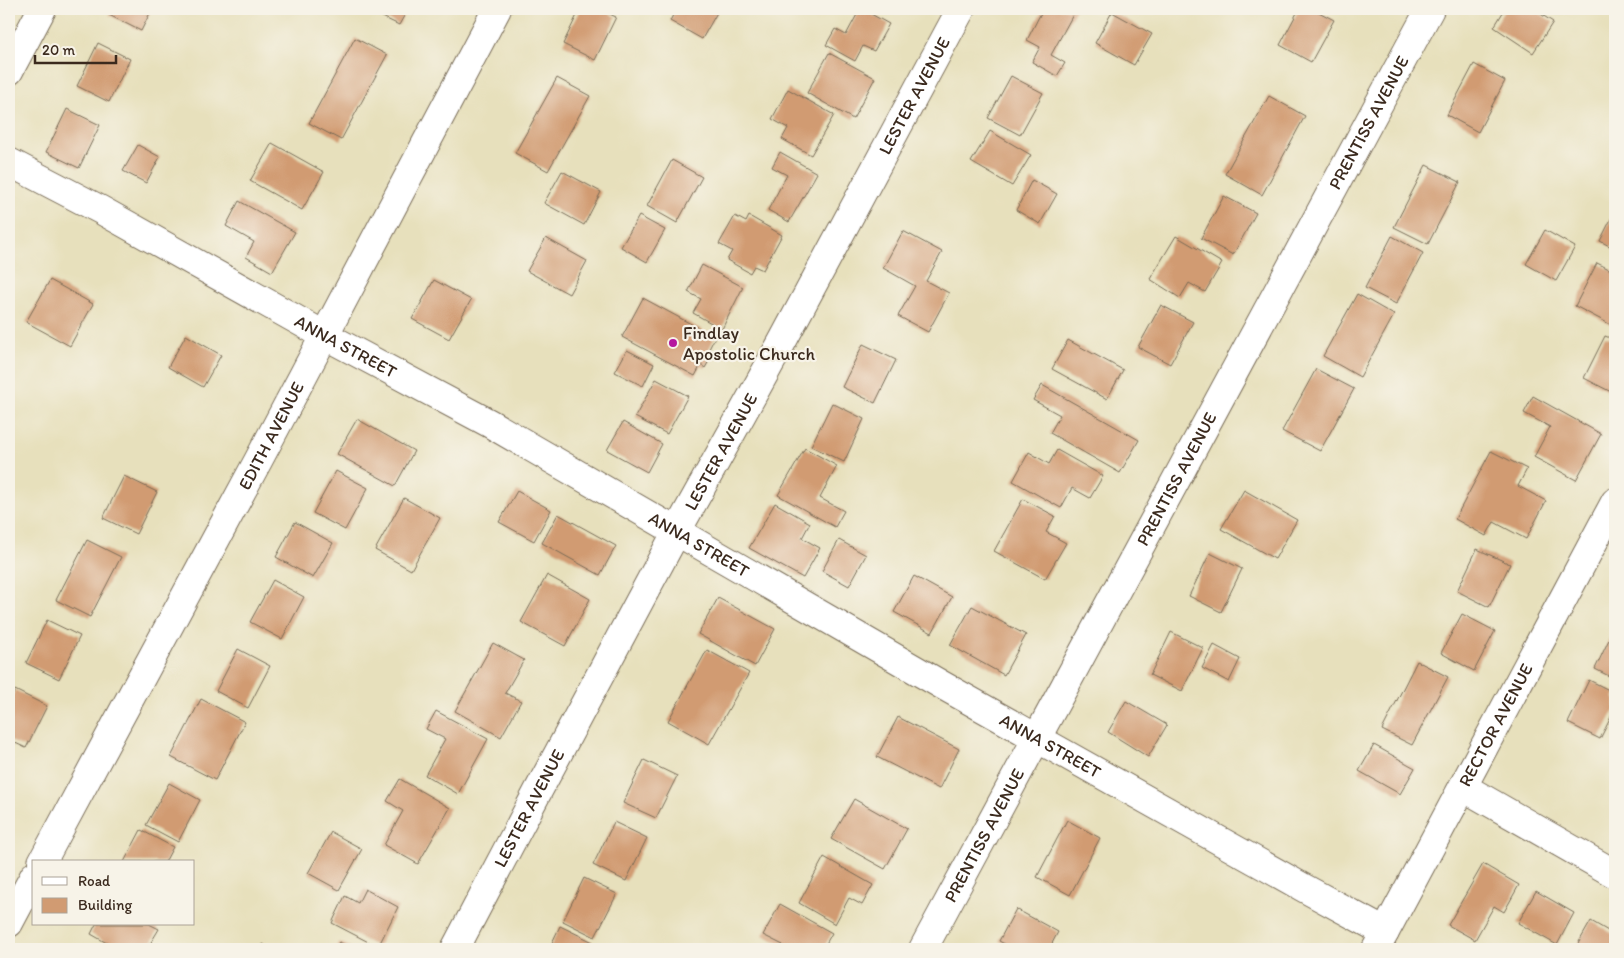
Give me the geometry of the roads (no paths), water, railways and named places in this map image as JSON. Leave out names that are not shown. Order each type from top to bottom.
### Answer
[{"type":"street","points":[[9,71],[42,9]]},
{"type":"street","name":"EDITH AVENUE","points":[[43,860],[497,9]]},
{"type":"street","name":"LESTER AVENUE","points":[[455,949],[677,531],[782,342],[961,9]]},
{"type":"street","name":"PRENTISS AVENUE","points":[[923,949],[1430,9]]},
{"type":"street","name":"ANNA STREET","points":[[9,162],[101,210],[324,335],[488,423],[1037,738],[1304,888],[1380,941]]},
{"type":"street","name":"RECTOR AVENUE","points":[[1380,941],[1615,502]]},
{"type":"street","points":[[1462,787],[1615,874]]},
{"type":"street","points":[[9,923],[32,880]]},
{"type":"place","name":"Findlay Apostolic Church","points":[[673,343]]}]
